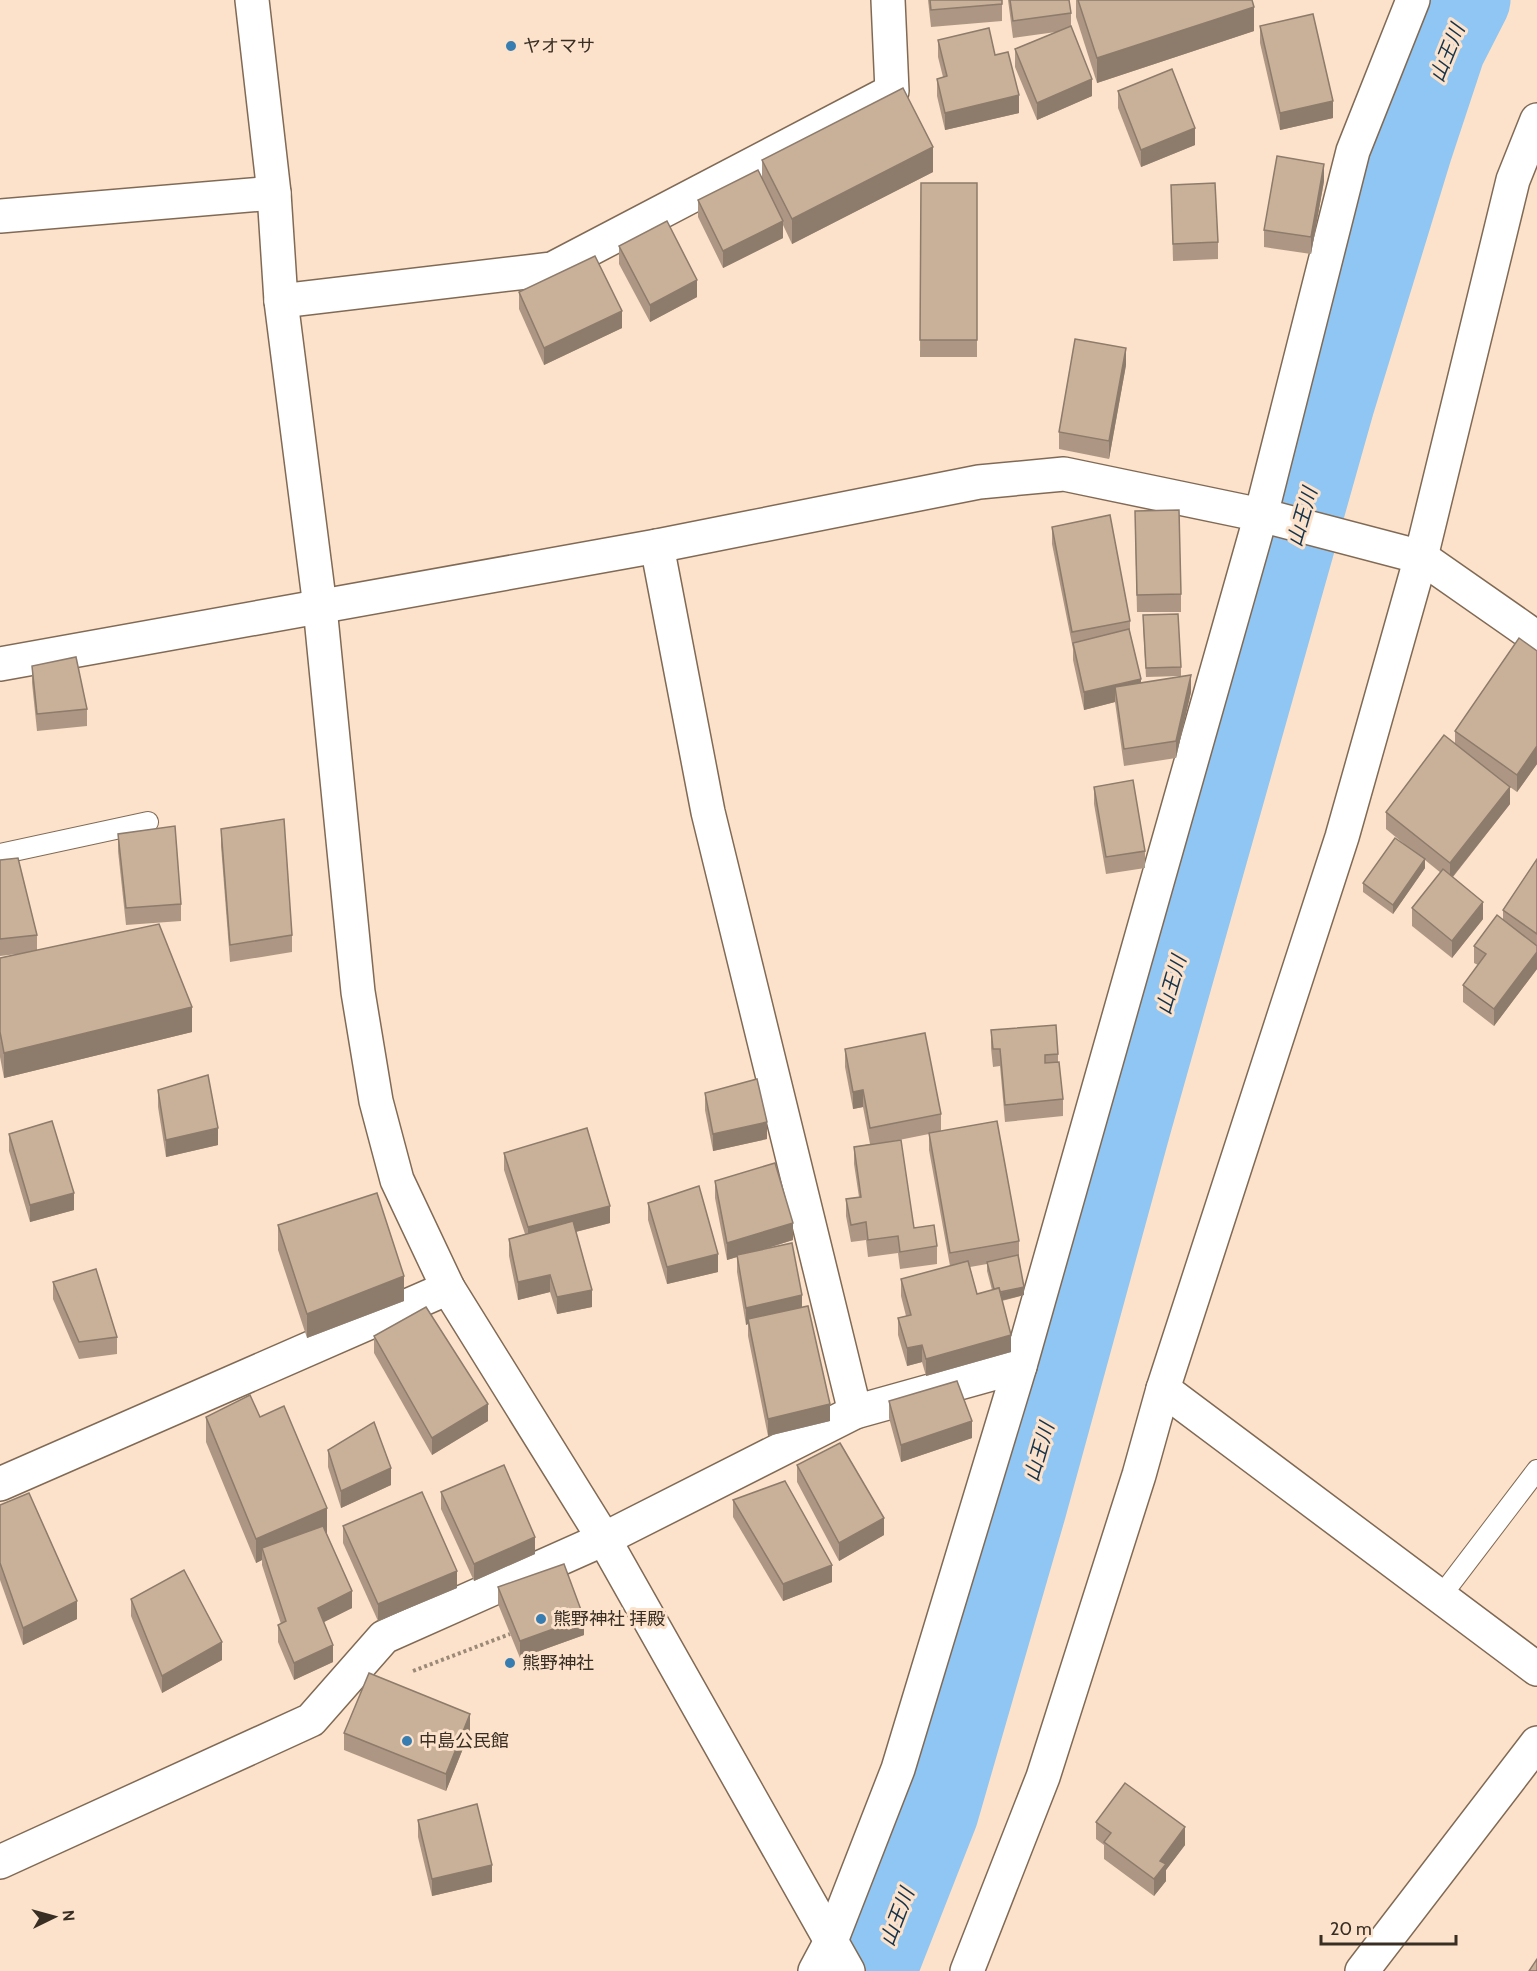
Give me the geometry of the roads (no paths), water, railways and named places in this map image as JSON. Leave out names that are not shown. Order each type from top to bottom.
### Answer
[{"type":"street","points":[[252,0],[274,192],[281,301],[320,607],[358,992],[376,1101],[397,1180],[448,1288],[604,1539],[848,1971]]},
{"type":"street","points":[[281,301],[552,270],[892,91],[888,0]]},
{"type":"street","points":[[815,1971],[831,1941],[898,1769],[1020,1366],[1261,515],[1353,151],[1413,0]]},
{"type":"street","points":[[967,1971],[1043,1777],[1136,1486],[1163,1389],[1342,837],[1421,557],[1513,180],[1537,120]]},
{"type":"street","points":[[0,216],[274,192]]},
{"type":"street","points":[[0,664],[657,546],[979,482],[1064,474],[1261,515],[1421,557],[1537,638]]},
{"type":"street","points":[[657,546],[708,812],[855,1412]]},
{"type":"street","points":[[0,1484],[448,1288]]},
{"type":"street","points":[[0,1862],[311,1720],[384,1637],[604,1539],[855,1412],[1020,1366]]},
{"type":"street","points":[[1163,1389],[1537,1669]]},
{"type":"street","points":[[1362,1971],[1537,1743]]},
{"type":"lane","points":[[0,854],[148,822]]},
{"type":"lane","points":[[1441,1596],[1537,1470]]},
{"type":"waterway","name":"山王川","points":[[876,1971],[938,1813],[1026,1508],[1131,1124],[1334,404],[1445,49],[1470,0]]},
{"type":"place","name":"ヤオマサ","points":[[511,46]]},
{"type":"place","name":"熊野神社 拝殿","points":[[541,1619]]},
{"type":"place","name":"熊野神社","points":[[510,1663]]},
{"type":"place","name":"中島公民館","points":[[407,1741]]}]
